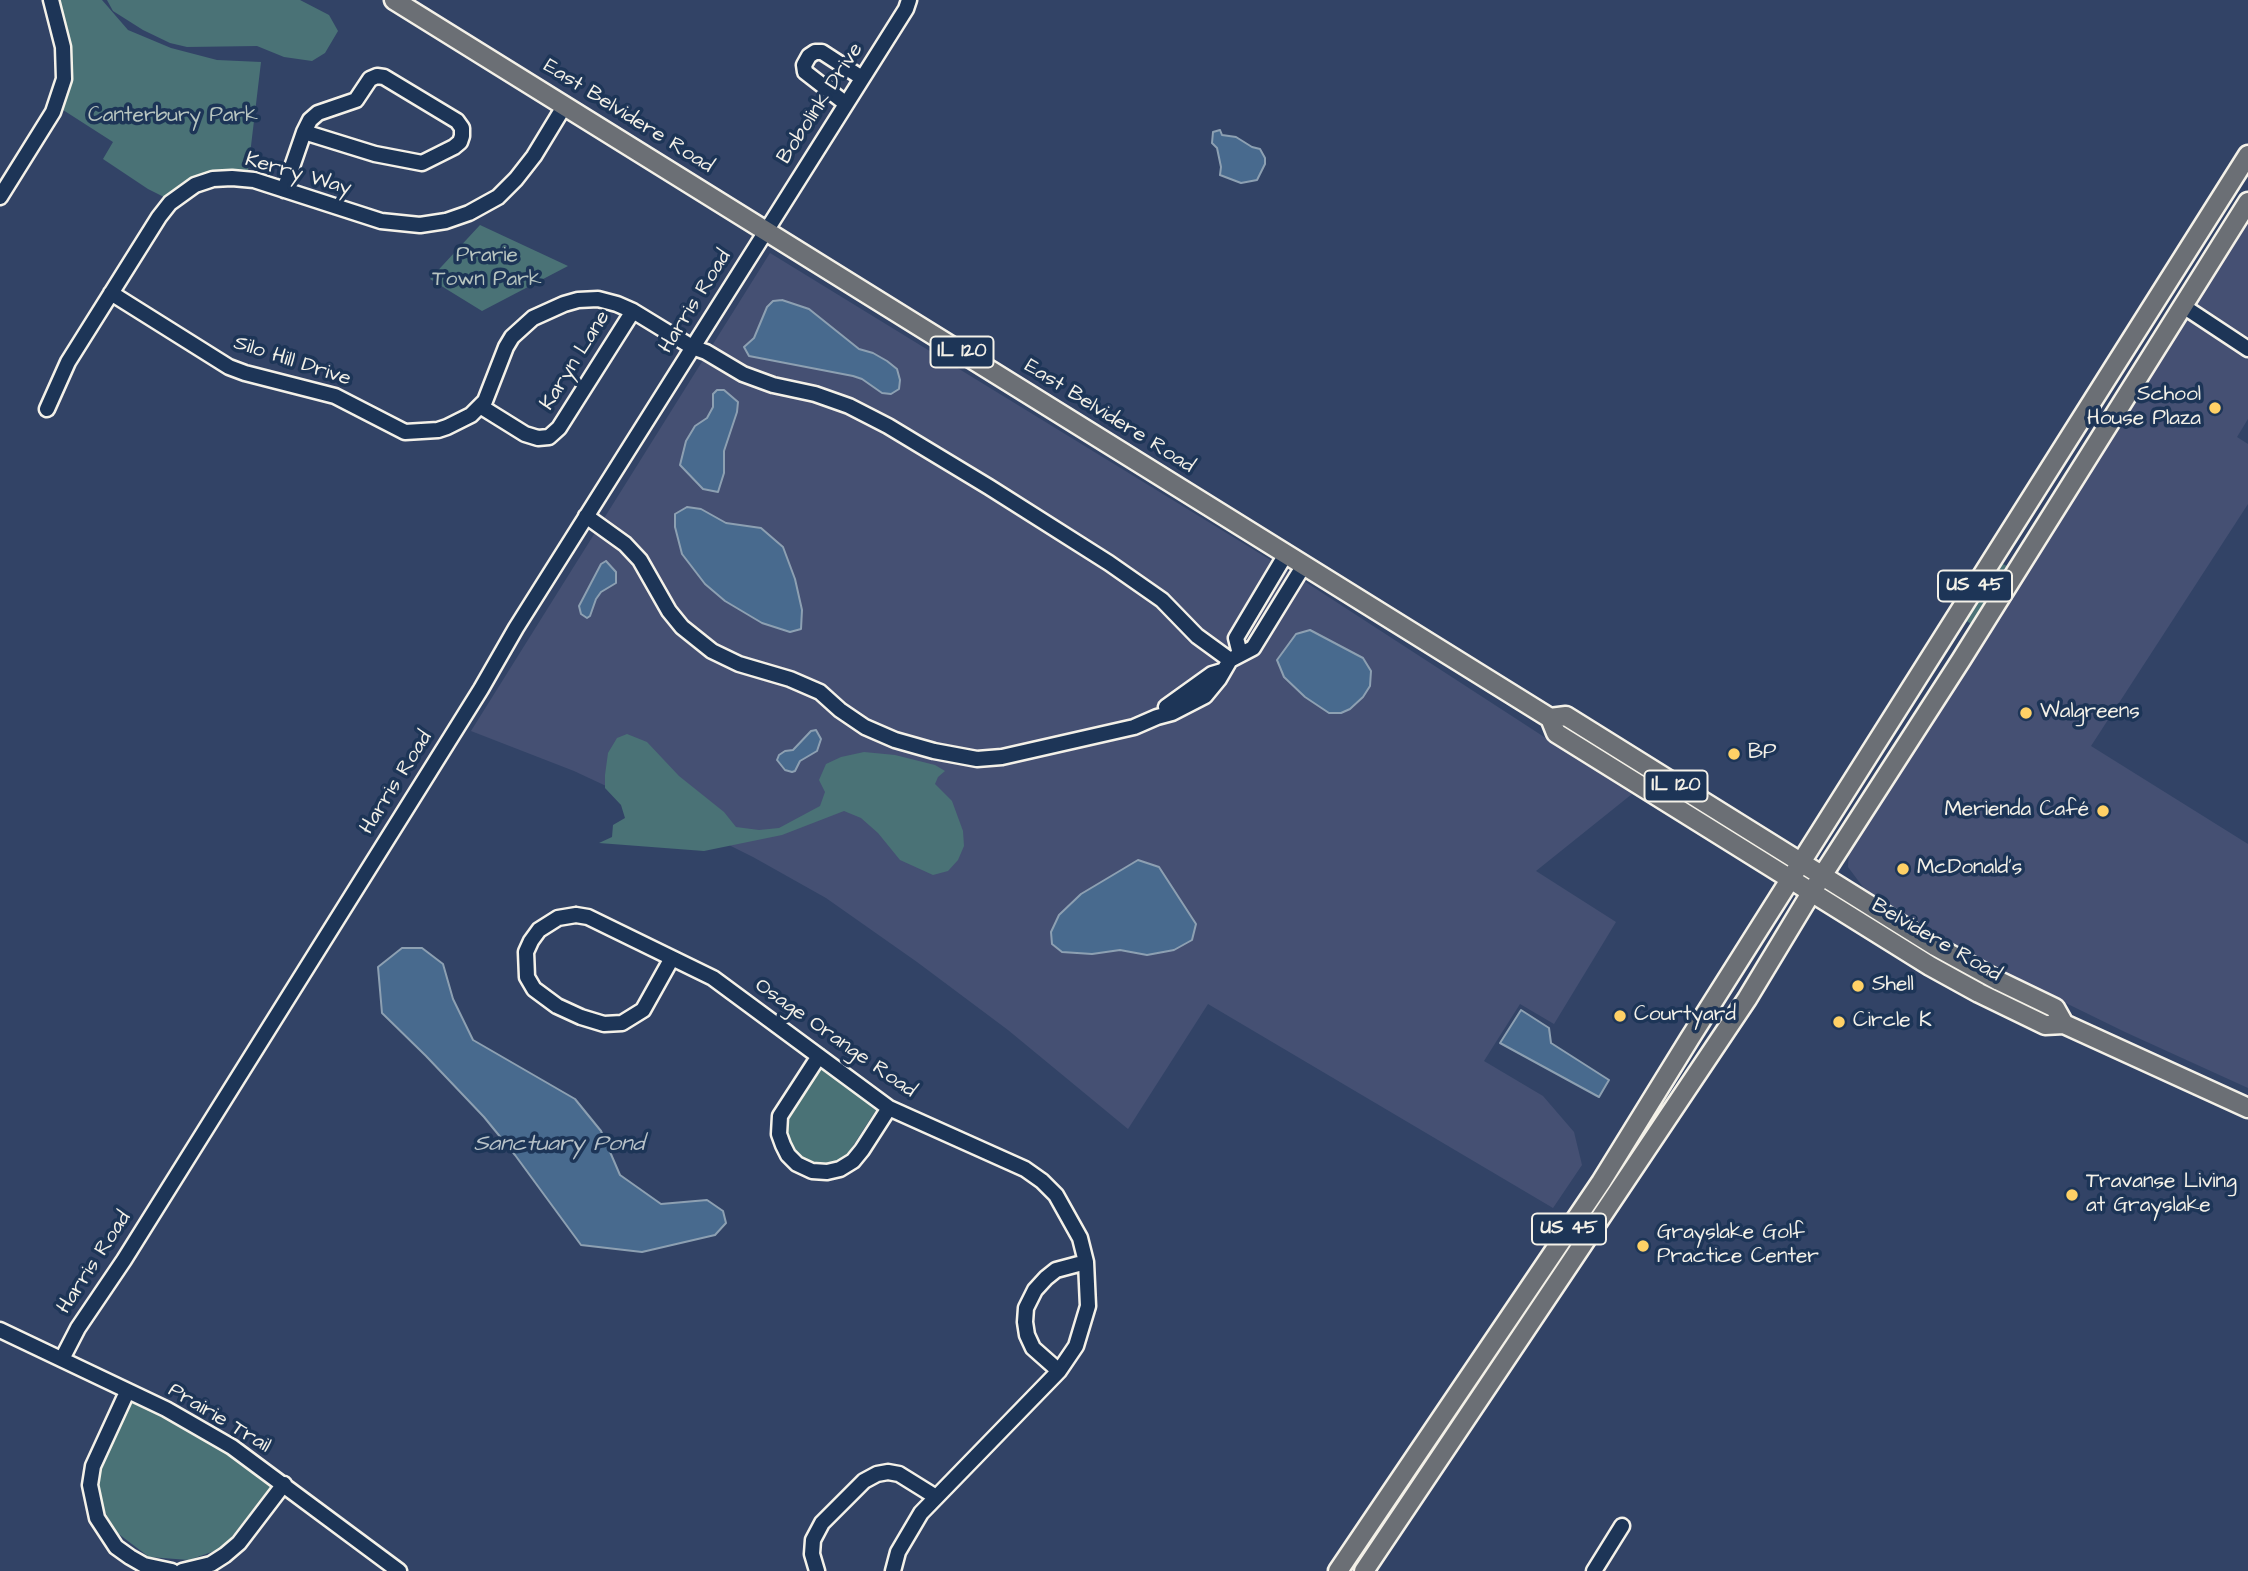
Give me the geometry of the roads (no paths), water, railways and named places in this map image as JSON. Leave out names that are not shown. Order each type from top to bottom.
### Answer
[{"type":"main road","name":"East Belvidere Road","points":[[394,0],[1550,718],[1556,733],[1790,880]]},
{"type":"main road","name":"US 45","points":[[1338,1571],[1601,1182],[2248,155]]},
{"type":"main road","name":"US 45","points":[[1364,1571],[1747,999],[1811,893],[1961,660],[2248,202]]},
{"type":"main road","name":"East Belvidere Road","points":[[1550,718],[1566,716],[1800,863]]},
{"type":"main road","name":"Belvidere Road","points":[[1800,863],[1954,957],[2055,1008],[2064,1024]]},
{"type":"main road","name":"Belvidere Road","points":[[1790,880],[1930,966],[2045,1026],[2064,1024],[2248,1108]]},
{"type":"street","points":[[0,197],[53,112],[64,79],[63,47],[51,0]]},
{"type":"street","name":"Bobolink Drive","points":[[766,229],[906,9],[909,0]]},
{"type":"street","points":[[845,103],[805,72],[804,65],[809,56],[822,52],[862,78]]},
{"type":"street","points":[[284,190],[304,132],[310,120],[318,113],[356,100],[370,79],[377,76],[384,77],[457,121],[462,136],[454,147],[422,163],[375,154],[304,132]]},
{"type":"street","name":"Kerry Way","points":[[47,408],[68,362],[159,217],[170,203],[195,185],[232,177],[254,180],[381,221],[420,225],[446,221],[469,213],[498,197],[534,156],[565,105]]},
{"type":"street","name":"Harris Road","points":[[62,1359],[78,1328],[205,1130],[766,229]]},
{"type":"street","name":"Silo Hill Drive","points":[[111,293],[229,367],[335,396],[405,432],[447,427],[471,415],[480,406]]},
{"type":"street","points":[[480,406],[485,401],[506,347],[521,328],[533,318],[564,303],[598,299],[633,311],[743,374],[849,406],[888,426],[1109,563],[1162,600],[1197,636],[1231,662]]},
{"type":"street","points":[[2183,306],[2248,349]]},
{"type":"street","name":"Karyn Lane","points":[[480,406],[524,434],[538,438],[549,437],[559,428],[633,311]]},
{"type":"street","points":[[586,516],[625,544],[640,560],[669,611],[682,627],[703,645],[740,664],[820,692],[865,727],[895,740],[942,753],[981,759],[1002,757],[1134,727],[1157,716],[1212,674],[1253,648],[1304,565]]},
{"type":"street","points":[[1231,662],[1236,638],[1286,554]]},
{"type":"street","name":"Osage Orange Road","points":[[673,958],[643,1010],[622,1023],[604,1024],[557,1006],[534,989],[527,977],[526,952],[539,930],[558,918],[576,915],[588,917],[673,958],[713,978],[889,1108],[1025,1169],[1056,1195],[1080,1238],[1086,1262],[1088,1306],[1076,1346],[1059,1371],[921,1513],[898,1552],[893,1571]]},
{"type":"street","points":[[819,1056],[780,1116],[779,1134],[788,1156],[797,1164],[812,1171],[840,1169],[853,1161],[862,1150],[889,1108]]},
{"type":"street","points":[[1059,1371],[1033,1348],[1027,1335],[1026,1308],[1035,1290],[1056,1270],[1086,1262]]},
{"type":"street","name":"Prairie Trail","points":[[0,1331],[197,1426],[232,1447],[399,1571]]},
{"type":"street","points":[[127,1392],[93,1466],[90,1485],[92,1500],[97,1518],[116,1547],[144,1565],[172,1571]]},
{"type":"street","points":[[817,1571],[811,1554],[813,1540],[822,1523],[864,1481],[877,1474],[899,1474],[936,1497]]},
{"type":"street","points":[[182,1571],[211,1564],[225,1555],[239,1543],[284,1484]]},
{"type":"street","points":[[1594,1571],[1622,1526]]},
{"type":"water","points":[[1220,130],[1222,135],[1236,137],[1260,149],[1265,164],[1257,180],[1241,183],[1220,175],[1217,148],[1212,143],[1213,132]]},
{"type":"water","points":[[782,300],[809,309],[859,349],[887,361],[897,369],[899,389],[891,394],[882,393],[853,376],[749,356],[744,347],[754,338],[767,307],[773,301]]},
{"type":"water","points":[[717,390],[724,390],[738,402],[724,451],[724,473],[718,492],[703,489],[680,465],[686,441],[695,426],[707,418],[713,407],[713,394]]},
{"type":"water","points":[[687,507],[701,509],[726,523],[761,528],[783,547],[795,579],[802,610],[801,629],[790,632],[762,623],[725,601],[705,584],[682,554],[675,527],[675,514]]},
{"type":"water","points":[[606,561],[616,572],[616,583],[601,592],[587,618],[581,614],[579,606],[601,564]]},
{"type":"water","points":[[1310,630],[1363,658],[1371,671],[1370,686],[1363,697],[1341,713],[1329,713],[1305,697],[1284,677],[1277,660],[1296,634]]},
{"type":"water","points":[[816,730],[821,739],[817,751],[800,761],[795,771],[785,770],[777,760],[779,755],[793,750],[811,731]]},
{"type":"water","points":[[1138,860],[1159,867],[1196,924],[1192,940],[1174,950],[1147,955],[1120,950],[1092,954],[1062,952],[1052,944],[1051,932],[1059,915],[1081,894]]},
{"type":"water","name":"Sanctuary Pond","points":[[402,948],[422,948],[443,964],[453,999],[473,1040],[575,1099],[601,1131],[620,1175],[661,1204],[707,1200],[723,1211],[726,1223],[715,1235],[642,1252],[581,1245],[484,1117],[382,1013],[378,967]]},
{"type":"water","points":[[1521,1010],[1549,1028],[1551,1043],[1609,1080],[1599,1097],[1500,1043]]},
{"type":"place","name":"School House Plaza","points":[[2215,408]]},
{"type":"place","name":"Walgreens","points":[[2026,713]]},
{"type":"place","name":"BP","points":[[1734,754]]},
{"type":"place","name":"Merienda Café","points":[[2103,811]]},
{"type":"place","name":"McDonald's","points":[[1903,869]]},
{"type":"place","name":"Shell","points":[[1858,986]]},
{"type":"place","name":"Courtyard","points":[[1620,1016]]},
{"type":"place","name":"Circle K","points":[[1839,1022]]},
{"type":"place","name":"Travanse Living at Grayslake","points":[[2072,1195]]},
{"type":"place","name":"Grayslake Golf Practice Center","points":[[1643,1246]]},
{"type":"park label","name":"Canterbury Park","points":[[173,117]]},
{"type":"park label","name":"Prarie Town Park","points":[[487,269]]}]
